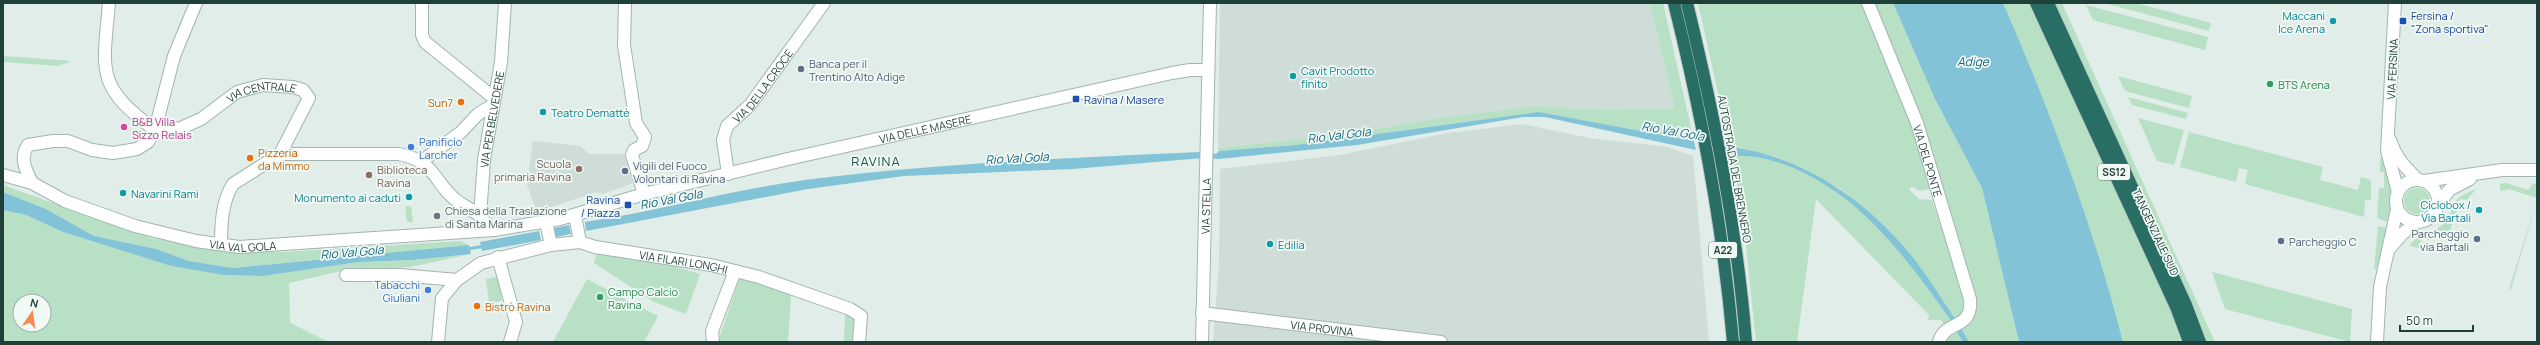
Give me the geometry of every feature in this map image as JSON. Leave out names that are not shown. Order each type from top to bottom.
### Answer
[{"type":"highway","name":"A22","points":[[1674,3],[1709,158],[1728,285],[1733,342]]},
{"type":"highway","name":"AUTOSTRADA DEL BRENNERO","points":[[1687,3],[1722,160],[1742,298],[1746,342]]},
{"type":"highway","name":"TANGENZIALE SUD","points":[[2036,3],[2185,329],[2188,342]]},
{"type":"highway","name":"TANGENZIALE SUD","points":[[2048,3],[2186,305],[2200,342]]},
{"type":"street","points":[[109,3],[104,38],[104,70],[120,101],[138,118],[155,130]]},
{"type":"street","points":[[32,183],[23,161],[23,152],[28,145],[53,141],[68,141],[92,150],[113,153],[137,149],[148,142],[155,130],[174,56],[196,3]]},
{"type":"street","points":[[422,3],[422,35],[425,42],[493,102],[478,114],[461,132],[422,160]]},
{"type":"street","name":"VIA PER BELVEDERE","points":[[480,216],[484,160],[501,62],[506,3]]},
{"type":"street","points":[[625,3],[624,46],[636,123],[645,137],[642,146],[634,150],[632,155],[644,194]]},
{"type":"street","name":"VIA DELLA CROCE","points":[[728,174],[723,140],[727,126],[750,105],[824,3]]},
{"type":"street","points":[[1208,70],[1210,3]]},
{"type":"street","name":"VIA DEL PONTE","points":[[1868,3],[1917,123],[1949,224],[1970,299],[1970,313],[1964,321],[1941,334],[1939,342]]},
{"type":"street","name":"VIA FERSINA","points":[[2395,3],[2387,151],[2398,192]]},
{"type":"street","name":"VIA DELLE MASERE","points":[[494,230],[548,234],[577,228],[644,194],[1172,73],[1208,70]]},
{"type":"street","name":"VIA STELLA","points":[[1202,342],[1208,156],[1208,70]]},
{"type":"street","name":"VIA CENTRALE","points":[[155,130],[181,128],[201,119],[237,92],[263,85],[293,87],[303,90],[309,98],[280,154]]},
{"type":"street","name":"VIA FERSINA","points":[[2389,135],[2394,152],[2402,164],[2421,180]]},
{"type":"street","points":[[220,244],[221,221],[229,190],[233,184],[280,154],[399,154],[422,160],[459,202],[480,216],[494,230]]},
{"type":"street","points":[[2377,342],[2380,287],[2397,209],[2398,192],[2406,183],[2516,169],[2537,170]]},
{"type":"street","points":[[2388,250],[2402,234],[2417,222],[2432,216],[2449,190],[2479,174]]},
{"type":"street","name":"VIA VAL GOLA","points":[[3,175],[32,183],[65,201],[135,226],[164,235],[220,244],[253,246],[494,230]]},
{"type":"street","points":[[2421,180],[2437,194],[2438,206]]},
{"type":"street","points":[[2397,209],[2405,219],[2417,222]]},
{"type":"street","name":"VIA FILARI LONGHI","points":[[438,342],[442,298],[457,280],[476,266],[548,234],[577,228],[595,247],[690,261],[735,271],[850,308],[861,316],[859,342]]},
{"type":"street","points":[[498,257],[516,322],[510,342]]},
{"type":"street","points":[[713,342],[712,331],[735,271]]},
{"type":"street","points":[[346,275],[400,275],[457,280]]},
{"type":"street","name":"VIA PROVINA","points":[[1202,313],[1441,342]]},
{"type":"shaded area","points":[[1220,3],[1650,3],[1675,109],[1591,110],[1537,106],[1439,118],[1342,135],[1218,148]]},
{"type":"shaded area","points":[[1523,124],[1589,138],[1668,147],[1693,156],[1709,342],[1213,342],[1219,263],[1220,169],[1340,155],[1448,133]]},
{"type":"shaded area","name":"Scuola primaria Ravina","points":[[533,141],[581,146],[588,154],[624,154],[633,183],[603,194],[596,192],[537,212],[527,185]]},
{"type":"green space","points":[[1650,3],[1663,3],[1694,141],[1539,112],[1296,145],[1219,151],[1218,148],[1342,135],[1439,118],[1537,106],[1591,110],[1675,109]]},
{"type":"green space","points":[[1698,3],[1865,3],[1909,118],[1930,189],[1920,191],[1912,187],[1909,189],[1919,199],[1932,200],[1963,292],[1963,313],[1956,320],[1911,255],[1841,189],[1805,169],[1777,157],[1730,147]]},
{"type":"green space","points":[[1872,3],[1893,3],[1935,99],[1982,188],[2019,342],[1969,342],[1961,328],[1972,320],[1975,311]]},
{"type":"green space","points":[[2003,3],[2030,3],[2166,298],[2181,342],[2123,342],[2083,213]]},
{"type":"green space","points":[[2054,3],[2062,3],[2215,342],[2206,342]]},
{"type":"green space","points":[[2104,3],[2136,3],[2211,23],[2209,31]]},
{"type":"green space","points":[[2086,5],[2208,37],[2205,50],[2093,20]]},
{"type":"green space","points":[[3,24],[4,56],[71,61],[59,66],[3,62]]},
{"type":"green space","points":[[2118,76],[2192,96],[2189,108],[2125,91]]},
{"type":"green space","points":[[2128,97],[2188,113],[2186,119],[2132,105]]},
{"type":"green space","points":[[2138,118],[2184,130],[2174,165],[2157,161]]},
{"type":"green space","points":[[2189,132],[2323,167],[2320,180],[2358,190],[2361,177],[2371,180],[2371,200],[2365,200],[2364,217],[2245,184],[2248,170],[2239,168],[2236,182],[2180,167]]},
{"type":"green space","points":[[1747,155],[1782,164],[1813,177],[1841,195],[1866,216],[1889,240],[1911,266],[1952,322],[1945,326],[1941,320],[1928,320],[1929,315],[1816,199],[1797,342],[1756,342],[1746,246],[1733,156]]},
{"type":"green space","points":[[2380,158],[2385,162],[2388,169],[2392,188],[2391,223],[2377,218],[2379,188],[2384,188],[2384,172],[2380,172]]},
{"type":"green space","points":[[2506,183],[2528,190],[2533,184],[2537,183],[2537,198],[2509,189],[2500,191],[2500,184]]},
{"type":"green space","points":[[3,185],[151,238],[232,252],[284,252],[460,241],[469,245],[233,268],[189,261],[156,249],[94,236],[46,209],[3,192]]},
{"type":"green space","points":[[2417,188],[2426,192],[2430,201],[2426,210],[2417,214],[2408,210],[2404,201],[2408,192]]},
{"type":"green space","points":[[2476,189],[2467,200],[2460,199],[2448,238],[2439,236],[2440,233],[2437,232],[2436,235],[2431,235],[2429,240],[2422,238],[2419,248],[2410,246],[2420,236],[2439,228],[2448,218],[2456,201],[2466,193]]},
{"type":"green space","points":[[2537,200],[2511,289],[2509,289]]},
{"type":"green space","points":[[411,206],[413,222],[407,222],[405,207]]},
{"type":"green space","points":[[3,210],[26,215],[63,232],[171,266],[223,275],[263,276],[359,262],[413,260],[471,254],[410,267],[341,271],[289,283],[290,323],[329,342],[3,342]]},
{"type":"green space","points":[[2378,226],[2389,229],[2376,269],[2374,269]]},
{"type":"green space","points":[[597,253],[666,264],[700,274],[686,314],[654,302],[594,263]]},
{"type":"green space","points":[[2212,272],[2352,309],[2350,342],[2225,309]]},
{"type":"green space","points":[[498,277],[502,301],[489,303],[486,279]]},
{"type":"green space","points":[[740,277],[791,295],[788,342],[718,342]]},
{"type":"green space","name":"Campo Calcio Ravina","points":[[587,279],[658,316],[644,342],[553,342]]},
{"type":"green space","points":[[845,315],[857,319],[856,342],[844,342]]},
{"type":"green space","points":[[1956,331],[1963,342],[1944,342],[1946,336]]},
{"type":"water","name":"Adige","points":[[1893,3],[2003,3],[2038,86],[2070,170],[2085,213],[2123,342],[2019,342],[1982,188],[1935,99]]},
{"type":"water","points":[[1539,112],[1694,141],[1696,150],[1545,117],[1523,117],[1357,145],[1219,159],[1203,158],[1073,169],[904,176],[808,189],[586,231],[585,222],[750,189],[805,180],[954,165],[1201,152],[1216,154],[1219,151],[1296,145]]},
{"type":"water","points":[[1730,147],[1757,152],[1783,160],[1807,170],[1831,183],[1853,199],[1874,216],[1911,255],[1956,320],[1952,322],[1918,275],[1880,231],[1860,211],[1837,193],[1813,177],[1786,165],[1760,158],[1733,156]]},
{"type":"water","points":[[3,192],[46,209],[94,236],[156,249],[189,261],[233,268],[469,245],[471,254],[413,260],[359,262],[263,276],[223,275],[171,266],[63,232],[26,215],[3,210]]},
{"type":"water","points":[[569,225],[571,234],[556,237],[554,228]]},
{"type":"water","points":[[539,231],[541,240],[482,251],[480,242]]},
{"type":"water","points":[[1961,328],[1969,342],[1963,342],[1956,331]]},
{"type":"waterway","name":"Rio Val Gola","points":[[1723,149],[1735,151]]},
{"type":"waterway","name":"Rio Val Gola","points":[[467,249],[485,246]]},
{"type":"place","name":"Maccani Ice Arena","points":[[2333,21]]},
{"type":"place","name":"Fersina / \"Zona sportiva\"","points":[[2403,21]]},
{"type":"place","name":"Banca per il Trentino Alto Adige","points":[[801,69]]},
{"type":"place","name":"Cavit Prodotto finito","points":[[1293,76]]},
{"type":"place","name":"BTS Arena","points":[[2270,84]]},
{"type":"place","name":"Ravina / Masere","points":[[1076,99]]},
{"type":"place","name":"Sun7","points":[[461,102]]},
{"type":"place","name":"Teatro Demattè","points":[[543,112]]},
{"type":"place","name":"B&B Villa Sizzo Relais","points":[[124,127]]},
{"type":"place","name":"Panificio Larcher","points":[[411,147]]},
{"type":"place","name":"Pizzeria da Mimmo","points":[[250,158]]},
{"type":"place","name":"Scuola primaria Ravina","points":[[579,169]]},
{"type":"place","name":"Vigili del Fuoco Volontari di Ravina","points":[[625,171]]},
{"type":"place","name":"Biblioteca Ravina","points":[[369,175]]},
{"type":"place","name":"Navarini Rami","points":[[123,193]]},
{"type":"place","name":"Monumento ai caduti","points":[[409,197]]},
{"type":"place","name":"Ravina / Piazza","points":[[628,205]]},
{"type":"place","name":"Ciclobox / Via Bartali","points":[[2479,210]]},
{"type":"place","name":"Chiesa della Traslazione di Santa Marina","points":[[437,216]]},
{"type":"place","name":"Parcheggio via Bartali","points":[[2477,239]]},
{"type":"place","name":"Parcheggio C","points":[[2281,241]]},
{"type":"place","name":"Edilia","points":[[1270,244]]},
{"type":"place","name":"Tabacchi Giuliani","points":[[428,290]]},
{"type":"place","name":"Campo Calcio Ravina","points":[[600,297]]},
{"type":"place","name":"Bistrò Ravina","points":[[477,306]]},
{"type":"district","name":"RAVINA","points":[[876,161]]}]
